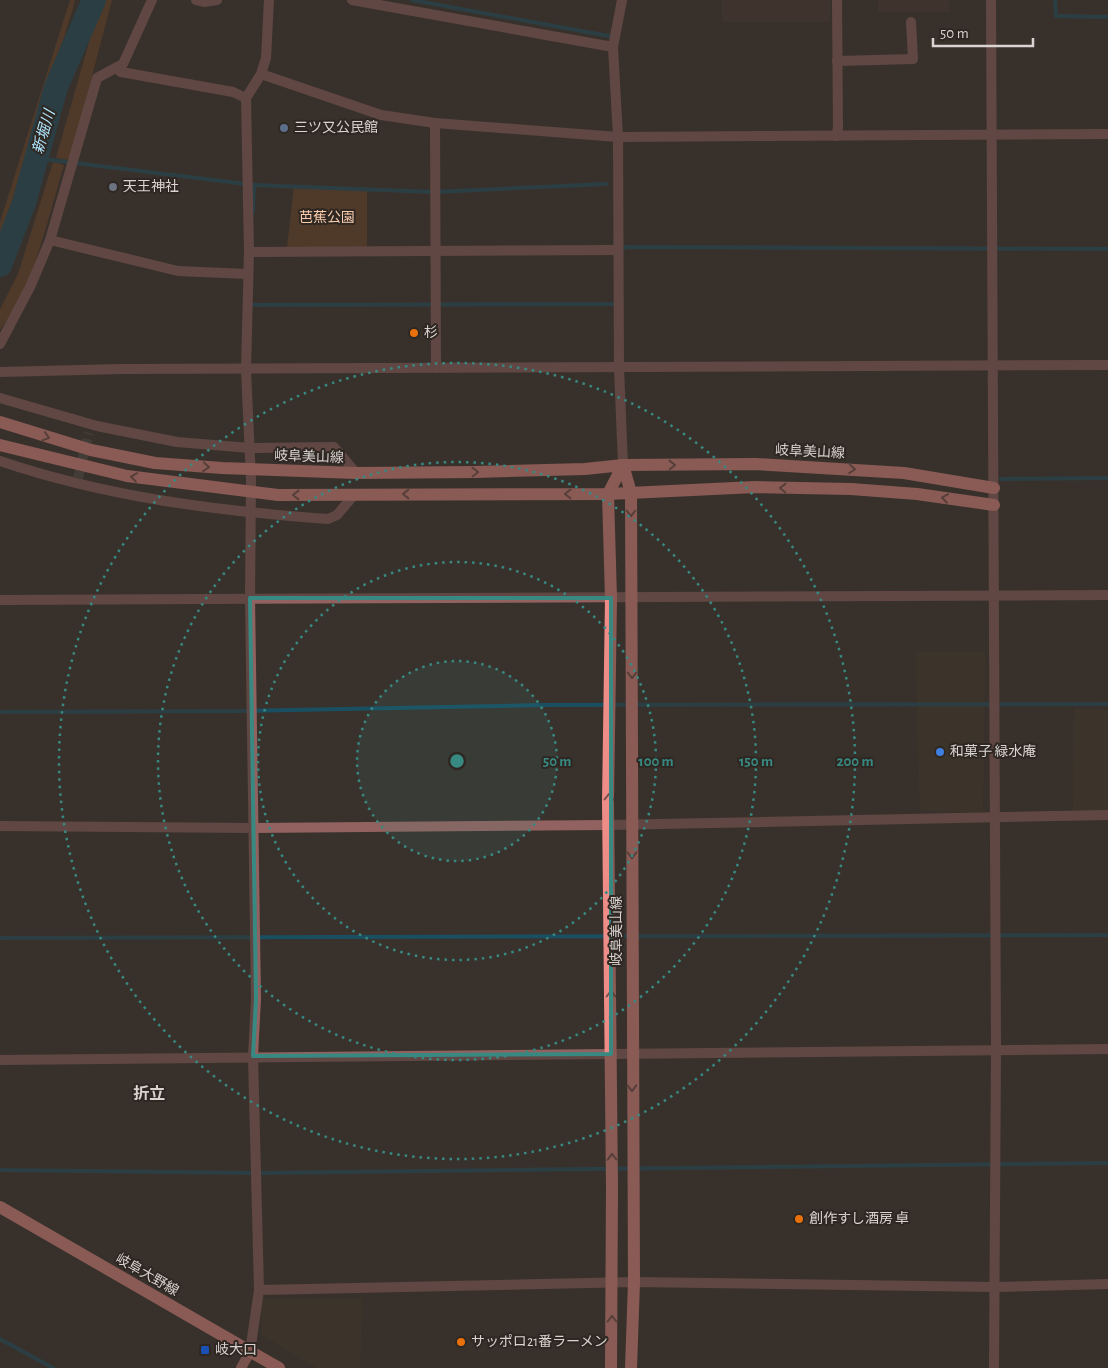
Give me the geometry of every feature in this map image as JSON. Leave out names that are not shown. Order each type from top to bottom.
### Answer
[{"type":"main road","name":"岐阜美山線","points":[[0,422],[91,450],[155,462],[251,470],[356,473],[476,472],[585,469],[623,465],[756,464],[904,473],[994,488]]},
{"type":"main road","points":[[0,445],[127,476],[278,495],[608,494],[755,487],[851,488],[917,494],[994,505]]},
{"type":"main road","name":"岐阜美山線","points":[[623,465],[631,493],[634,1282],[631,1368]]},
{"type":"main road","name":"岐阜美山線","points":[[612,1368],[612,1054],[609,825],[611,598],[608,494],[623,465]]},
{"type":"main road","name":"岐阜大野線","points":[[0,1207],[279,1368]]},
{"type":"street","points":[[0,344],[30,287],[50,240],[97,78],[123,64],[152,0]]},
{"type":"street","points":[[196,0],[204,2],[216,0]]},
{"type":"street","points":[[241,1368],[250,1352],[258,1290],[252,1056],[256,999],[250,598],[251,470],[246,370],[249,252],[246,98],[261,74],[269,44],[269,0]]},
{"type":"street","points":[[352,0],[613,47]]},
{"type":"street","points":[[622,0],[613,47],[618,138],[619,368],[623,465]]},
{"type":"street","points":[[836,136],[838,128],[837,0]]},
{"type":"street","points":[[991,0],[994,365],[993,817],[996,1050],[994,1368]]},
{"type":"street","points":[[837,61],[913,59],[912,22]]},
{"type":"street","points":[[116,68],[121,72],[233,92],[246,98]]},
{"type":"street","points":[[261,74],[373,112],[435,123],[618,138],[1108,134]]},
{"type":"street","points":[[435,123],[436,368]]},
{"type":"street","points":[[50,240],[178,271],[248,274]]},
{"type":"street","points":[[249,252],[618,250]]},
{"type":"street","points":[[0,372],[1108,364]]},
{"type":"street","points":[[0,398],[90,429],[177,442],[250,448],[334,447],[356,473]]},
{"type":"street","points":[[0,461],[140,498],[251,514],[328,519],[337,515],[354,495]]},
{"type":"street","points":[[0,600],[1108,595]]},
{"type":"street","points":[[0,826],[254,828],[632,825],[1108,815]]},
{"type":"street","points":[[0,1060],[1108,1049]]},
{"type":"street","points":[[258,1290],[634,1282],[996,1287],[1108,1284]]},
{"type":"highlighted area","points":[[250,598],[611,598],[611,1054],[253,1056],[256,999]]},
{"type":"shaded area","points":[[722,0],[830,0],[830,22],[722,22]]},
{"type":"shaded area","points":[[878,0],[949,0],[949,12],[878,12]]},
{"type":"shaded area","points":[[916,652],[985,652],[983,812],[920,811]]},
{"type":"shaded area","points":[[1074,709],[1108,710],[1108,811],[1073,811]]},
{"type":"shaded area","points":[[261,1298],[362,1298],[360,1368],[317,1368],[262,1335]]},
{"type":"green space","points":[[70,0],[75,0],[72,12],[0,240],[0,222]]},
{"type":"green space","points":[[101,0],[112,0],[70,160],[56,158]]},
{"type":"green space","points":[[53,162],[64,165],[46,229],[22,293],[0,330],[0,309],[18,274]]},
{"type":"green space","name":"芭蕉公園","points":[[294,186],[367,189],[367,250],[287,247]]},
{"type":"waterway","name":"新堀川","points":[[0,265],[24,203],[56,87],[94,0]]},
{"type":"waterway","points":[[412,0],[614,37]]},
{"type":"waterway","points":[[1055,0],[1056,16],[1108,17]]},
{"type":"waterway","points":[[43,159],[254,185],[253,213]]},
{"type":"waterway","points":[[254,185],[434,192],[606,184]]},
{"type":"waterway","points":[[623,250],[623,247],[1108,249]]},
{"type":"waterway","points":[[250,305],[616,304]]},
{"type":"waterway","points":[[1001,479],[1108,478]]},
{"type":"waterway","points":[[0,712],[243,711],[542,705],[1108,704]]},
{"type":"waterway","points":[[0,938],[1108,935]]},
{"type":"waterway","points":[[0,1170],[257,1173],[1108,1163]]},
{"type":"waterway","points":[[0,1339],[53,1368]]},
{"type":"tunnel","points":[[78,478],[89,433]]},
{"type":"place","name":"三ツ又公民館","points":[[284,128]]},
{"type":"place","name":"天王神社","points":[[113,187]]},
{"type":"place","name":"杉","points":[[414,333]]},
{"type":"place","name":"和菓子 緑水庵","points":[[940,752]]},
{"type":"place","name":"創作すし酒房 卓","points":[[799,1219]]},
{"type":"place","name":"サッポロ21番ラーメン","points":[[461,1342]]},
{"type":"place","name":"岐大口","points":[[205,1350]]},
{"type":"district","name":"折立","points":[[149,1094]]}]
